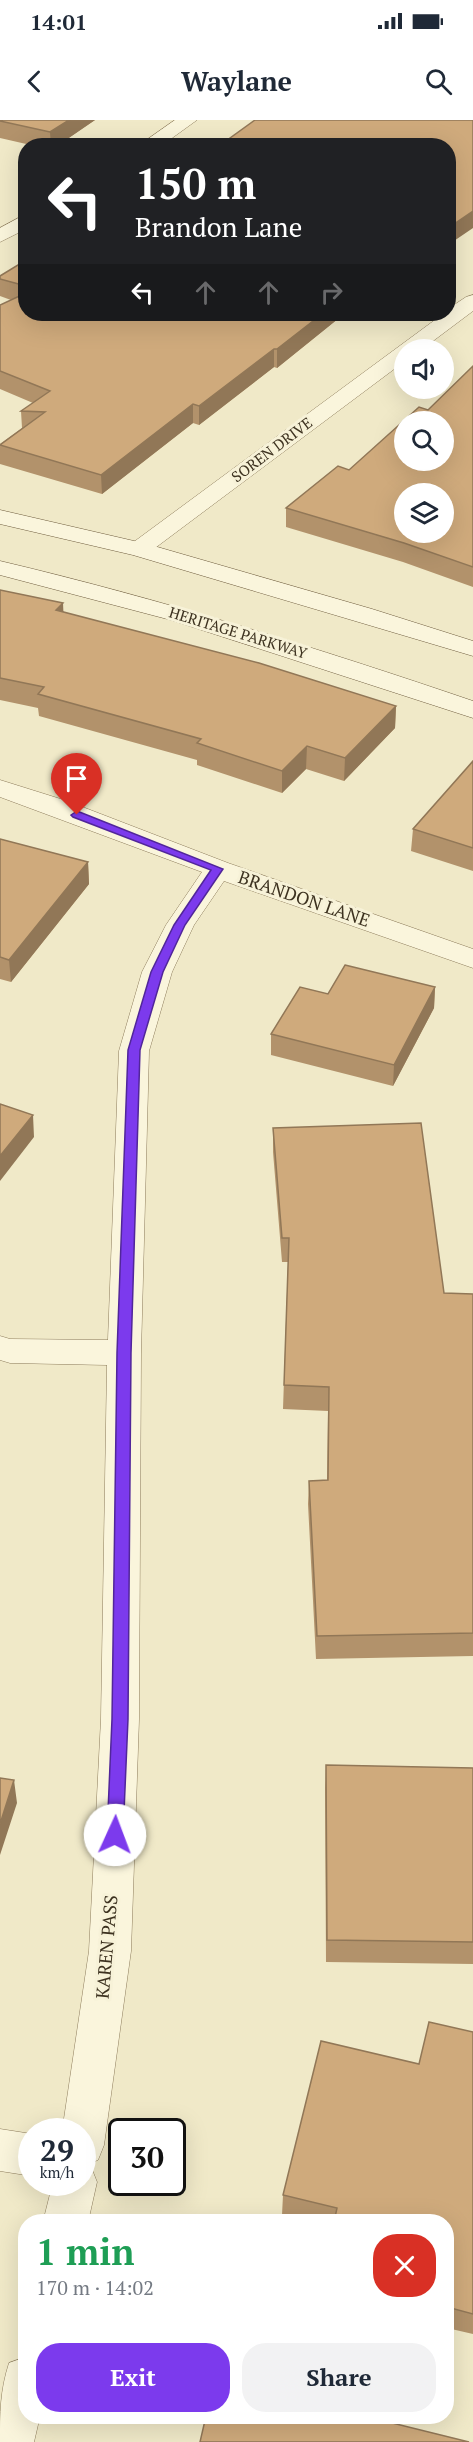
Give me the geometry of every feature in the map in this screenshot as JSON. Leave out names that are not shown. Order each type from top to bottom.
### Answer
[{"type":"street","points":[[160,138],[188,120]]},
{"type":"street","points":[[0,236],[18,225]]},
{"type":"street","name":"SOREN DRIVE","points":[[456,313],[473,301]]},
{"type":"street","name":"SOREN DRIVE","points":[[421,339],[446,321]]},
{"type":"street","name":"SOREN DRIVE","points":[[139,549],[394,359]]},
{"type":"street","points":[[0,517],[139,549],[363,614],[473,649]]},
{"type":"street","name":"HERITAGE PARKWAY","points":[[0,568],[90,588],[309,653],[473,710]]},
{"type":"street","name":"BRANDON LANE","points":[[0,788],[57,807],[218,869],[473,959]]},
{"type":"street","name":"KAREN PASS","points":[[86,2118],[110,1951],[120,1719],[124,1353],[134,1050],[157,972],[180,925],[218,869]]},
{"type":"street","points":[[0,1348],[10,1351],[124,1353]]},
{"type":"street","points":[[0,2150],[18,2153]]},
{"type":"street","points":[[67,2214],[72,2196]]},
{"type":"street","points":[[10,2442],[18,2411]]},
{"type":"building","points":[[0,120],[69,120],[50,132]]},
{"type":"building","points":[[255,120],[473,120],[473,211],[456,223],[456,138],[230,138]]},
{"type":"building","points":[[18,265],[18,284],[0,279],[0,276]]},
{"type":"building","points":[[18,297],[18,321],[313,321],[199,406],[193,404],[101,475],[0,445],[45,412],[21,411],[50,391],[0,371],[0,305]]},
{"type":"building","points":[[473,366],[473,567],[404,543],[454,543],[454,483],[394,483],[394,540],[286,508],[338,466],[349,470],[394,430],[394,471],[454,471],[454,411],[415,411],[419,407],[428,410],[439,399],[454,399],[454,385]]},
{"type":"building","points":[[0,590],[63,603],[56,610],[259,663],[396,706],[345,758],[307,746],[282,771],[197,743],[201,739],[38,694],[44,687],[0,678]]},
{"type":"building","points":[[473,761],[473,848],[413,829]]},
{"type":"building","points":[[0,839],[88,862],[9,960],[0,957]]},
{"type":"building","points":[[345,965],[435,987],[394,1065],[271,1034],[300,987],[328,994]]},
{"type":"building","points":[[0,1104],[33,1115],[0,1156]]},
{"type":"building","points":[[421,1123],[444,1293],[473,1294],[473,1633],[317,1636],[309,1481],[328,1480],[329,1387],[284,1385],[289,1238],[282,1238],[273,1128]]},
{"type":"building","points":[[326,1765],[473,1768],[473,1942],[327,1940]]},
{"type":"building","points":[[0,1778],[14,1780],[0,1824]]},
{"type":"building","points":[[429,2022],[473,2032],[473,2314],[454,2309],[454,2214],[336,2214],[337,2208],[283,2195],[321,2041],[419,2064]]},
{"type":"building","points":[[204,2424],[396,2424],[469,2442],[200,2442]]},
{"type":"route","points":[[77,815],[218,869],[180,925],[157,972],[134,1050],[124,1353],[120,1719],[115,1835]]}]
